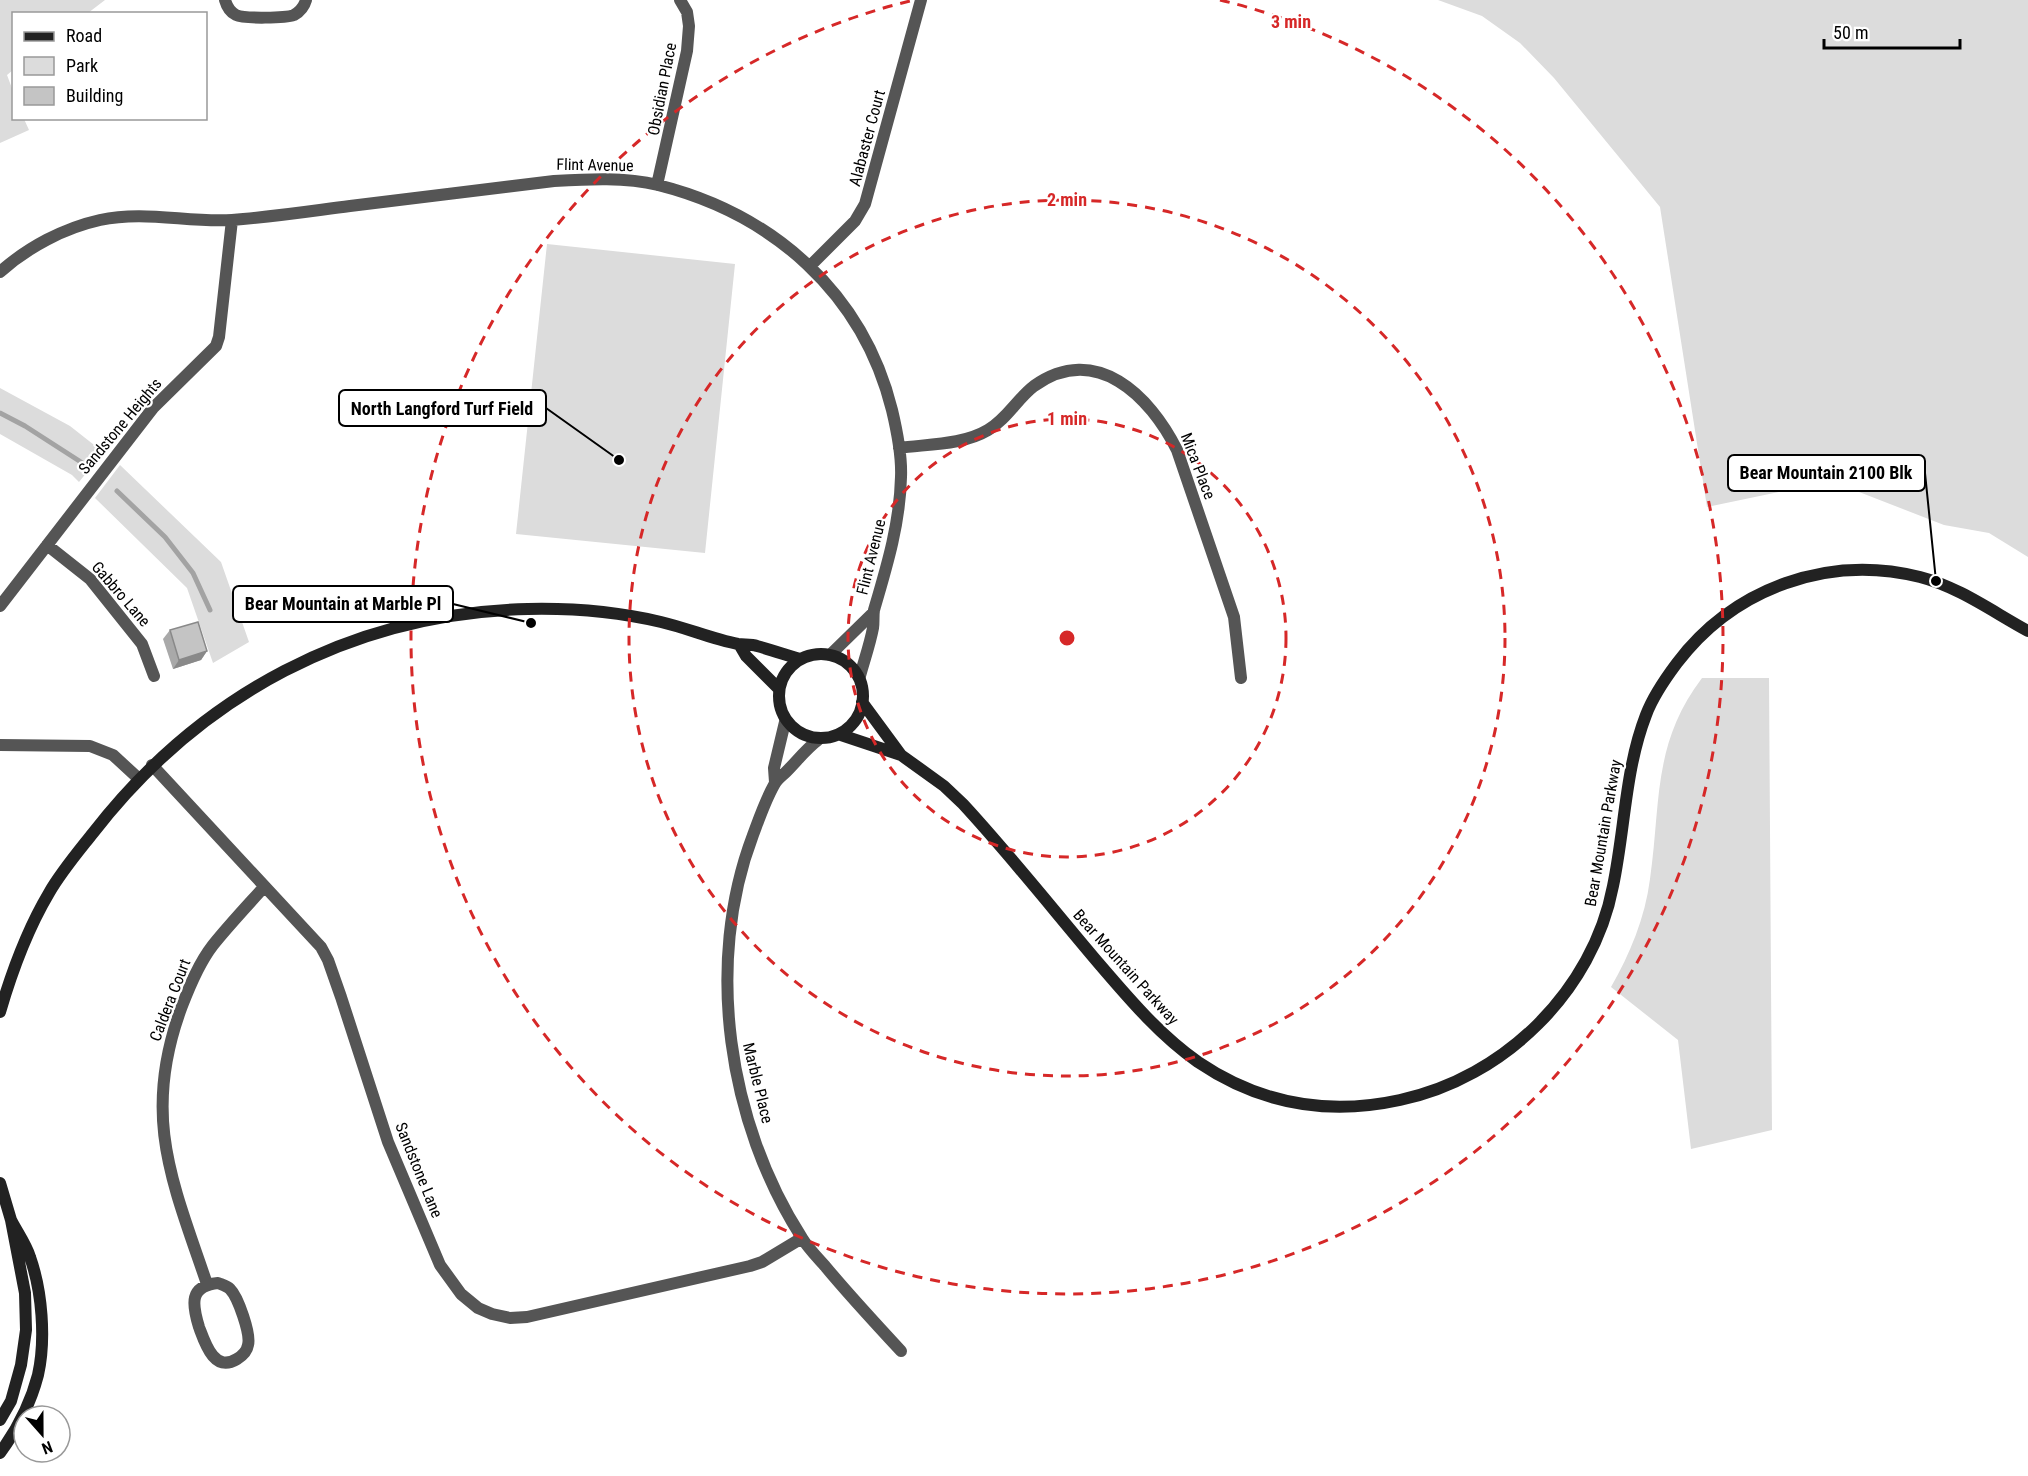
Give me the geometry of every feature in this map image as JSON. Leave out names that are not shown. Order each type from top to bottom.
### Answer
[{"type":"street","points":[[225,0],[229,9],[235,15],[243,18],[290,16],[302,9],[306,0]]},
{"type":"street","name":"Obsidian Place","points":[[657,185],[687,51],[689,26],[687,12],[680,0]]},
{"type":"street","name":"Alabaster Court","points":[[810,266],[855,221],[865,204],[921,0]]},
{"type":"street","name":"Flint Avenue","points":[[0,272],[11,262],[41,243],[71,229],[100,220],[158,215],[198,220],[232,220],[554,181],[600,179],[657,185],[711,202],[738,214],[764,229],[810,266],[840,302],[869,347],[889,398],[902,476],[886,575],[873,613],[873,628],[860,676]]},
{"type":"street","name":"Sandstone Heights","points":[[0,606],[153,408],[216,346],[219,337],[232,220]]},
{"type":"street","name":"Mica Place","points":[[899,448],[958,440],[981,434],[1004,419],[1032,387],[1053,375],[1076,369],[1101,372],[1122,382],[1154,413],[1167,430],[1177,450],[1234,617],[1241,678]]},
{"type":"street","name":"Gabbro Lane","points":[[47,545],[90,579],[142,644],[154,676]]},
{"type":"street","name":"Bear Mountain Parkway","points":[[862,702],[902,754],[944,786],[963,804],[1147,1019],[1168,1040],[1233,1084],[1271,1099],[1306,1106],[1341,1107],[1381,1104],[1414,1097],[1447,1086],[1481,1068],[1513,1047],[1541,1023],[1563,996],[1597,940],[1607,911],[1635,746],[1648,711],[1665,679],[1690,647],[1717,621],[1753,597],[1793,579],[1860,569],[1894,572],[1951,587],[2028,632]]},
{"type":"street","points":[[0,1012],[10,977],[49,892],[111,809],[138,778],[194,728],[264,680],[302,661],[345,643],[424,621],[503,610],[592,612],[660,622],[800,659],[820,654],[830,655],[848,663],[860,676],[862,702],[860,714],[853,725],[841,735],[818,740],[785,722],[779,689],[783,677],[800,659]]},
{"type":"street","name":"Flint Avenue","points":[[830,655],[873,613]]},
{"type":"street","points":[[738,644],[746,656],[779,689]]},
{"type":"street","name":"Marble Place","points":[[775,782],[774,768],[785,722]]},
{"type":"street","name":"Bear Mountain Parkway","points":[[841,735],[902,754]]},
{"type":"street","name":"Marble Place","points":[[818,740],[806,749],[775,782],[745,856],[738,886],[729,954],[728,1019],[737,1076],[748,1121],[765,1166],[802,1238],[901,1351]]},
{"type":"street","points":[[0,745],[90,746],[113,755],[138,778]]},
{"type":"street","name":"Sandstone Lane","points":[[152,765],[321,947],[328,960],[388,1142],[440,1265],[461,1294],[478,1308],[510,1318],[527,1317],[750,1266],[762,1262],[802,1238]]},
{"type":"street","name":"Caldera Court","points":[[207,1284],[172,1182],[165,1150],[162,1084],[167,1053],[193,978],[212,946],[264,887]]},
{"type":"street","points":[[0,1183],[11,1220],[25,1293],[26,1330],[21,1365],[11,1401],[0,1420]]},
{"type":"street","points":[[0,1453],[25,1409],[38,1374],[42,1335],[40,1296],[30,1256],[11,1220]]},
{"type":"street","points":[[218,1283],[228,1287],[236,1295],[248,1336],[248,1347],[242,1356],[232,1362],[222,1362],[213,1357],[207,1349],[197,1319],[194,1299],[199,1290],[207,1284],[218,1283]]},
{"type":"green space","points":[[0,0],[105,0],[89,12],[12,12],[12,71],[7,75],[12,88],[12,120],[24,120],[29,130],[0,143]]},
{"type":"green space","points":[[1438,0],[2028,0],[2028,557],[1989,533],[1944,525],[1854,490],[1808,486],[1707,507],[1660,207],[1554,78],[1520,43],[1482,16]]},
{"type":"green space","points":[[547,244],[735,264],[705,553],[516,534]]},
{"type":"green space","points":[[0,388],[70,426],[103,452],[79,482],[72,475],[0,434]]},
{"type":"green space","points":[[120,465],[221,562],[249,642],[213,663],[187,588],[95,498]]},
{"type":"green space","points":[[1702,678],[1769,678],[1772,1130],[1691,1149],[1678,1040],[1611,987],[1630,949],[1648,893],[1661,775],[1666,751],[1686,702]]},
{"type":"building","points":[[198,622],[207,651],[179,660],[170,630]]},
{"type":"waterway","points":[[0,413],[25,426],[84,464]]},
{"type":"waterway","points":[[117,491],[165,537],[193,573],[210,610]]},
{"type":"place","name":"North Langford Turf Field","points":[[619,460]]},
{"type":"place","name":"Bear Mountain 2100 Blk","points":[[1936,581]]},
{"type":"place","name":"Bear Mountain at Marble Pl","points":[[531,623]]}]
